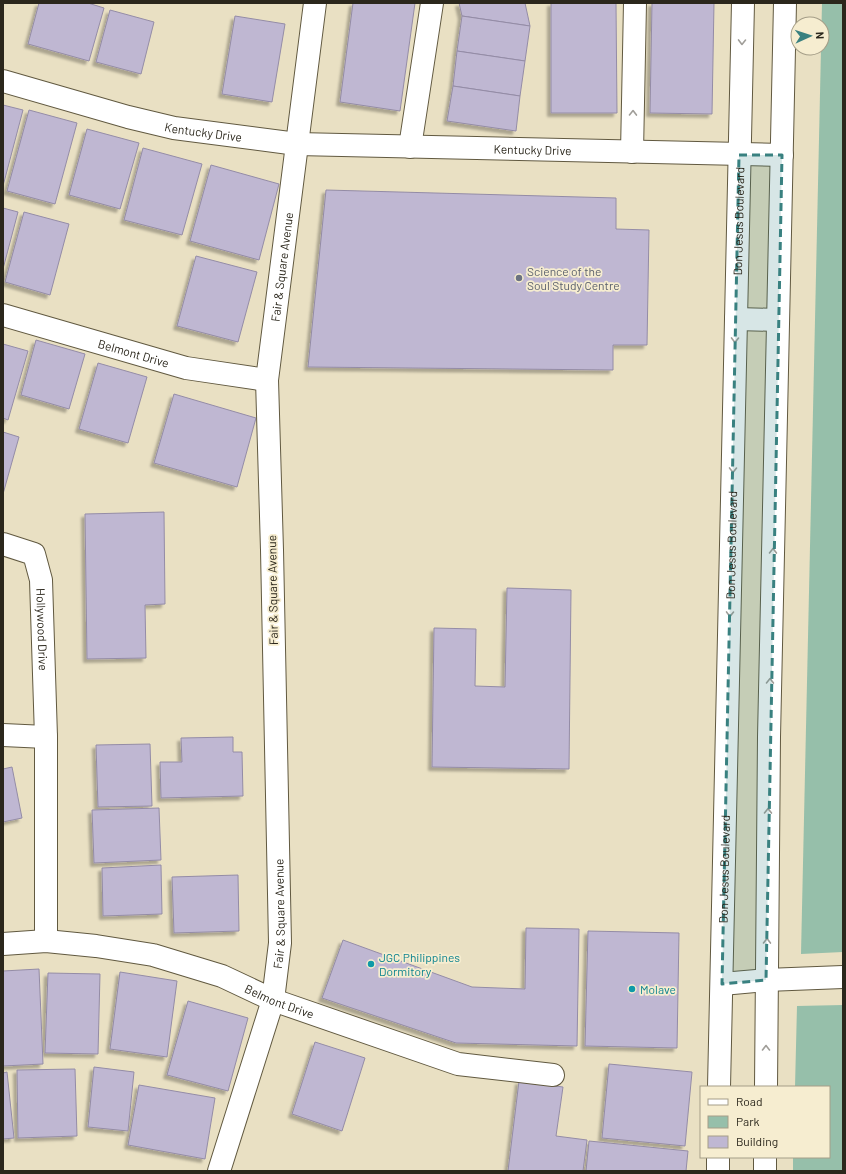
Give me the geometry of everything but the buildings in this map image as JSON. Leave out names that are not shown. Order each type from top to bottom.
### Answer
[{"type":"street","name":"Fair & Square Avenue","points":[[219,1171],[273,1000],[280,943],[272,558],[266,380],[315,3]]},
{"type":"street","points":[[410,147],[432,3]]},
{"type":"street","points":[[632,152],[635,3]]},
{"type":"street","name":"Don Jesus Boulevard","points":[[719,1086],[742,3]]},
{"type":"street","points":[[766,1086],[769,729],[785,3]]},
{"type":"street","name":"Kentucky Drive","points":[[3,81],[128,117],[174,128],[297,144],[782,155]]},
{"type":"street","name":"Belmont Drive","points":[[3,315],[186,368],[266,380]]},
{"type":"street","points":[[736,319],[778,320]]},
{"type":"street","name":"Hollywood Drive","points":[[3,544],[34,554],[40,580],[46,737],[46,941]]},
{"type":"street","points":[[3,735],[46,737]]},
{"type":"street","name":"Belmont Drive","points":[[3,944],[46,941],[96,946],[153,955],[222,976],[273,1000],[458,1064],[553,1075]]},
{"type":"street","points":[[722,984],[766,980],[843,977]]},
{"type":"street","points":[[718,1158],[718,1171]]},
{"type":"street","points":[[765,1158],[765,1171]]},
{"type":"highlighted area","points":[[739,155],[782,155],[766,980],[722,984]]},
{"type":"green space","points":[[822,3],[843,3],[843,952],[801,954],[821,56],[830,56],[830,16],[822,16]]},
{"type":"green space","points":[[843,1005],[843,1171],[793,1171],[793,1158],[830,1158],[830,1086],[795,1086],[797,1006]]},
{"type":"place","name":"Science of the Soul Study Centre","points":[[519,278]]},
{"type":"place","name":"JGC Philippines Dormitory","points":[[371,964]]},
{"type":"place","name":"Molave","points":[[632,989]]}]
